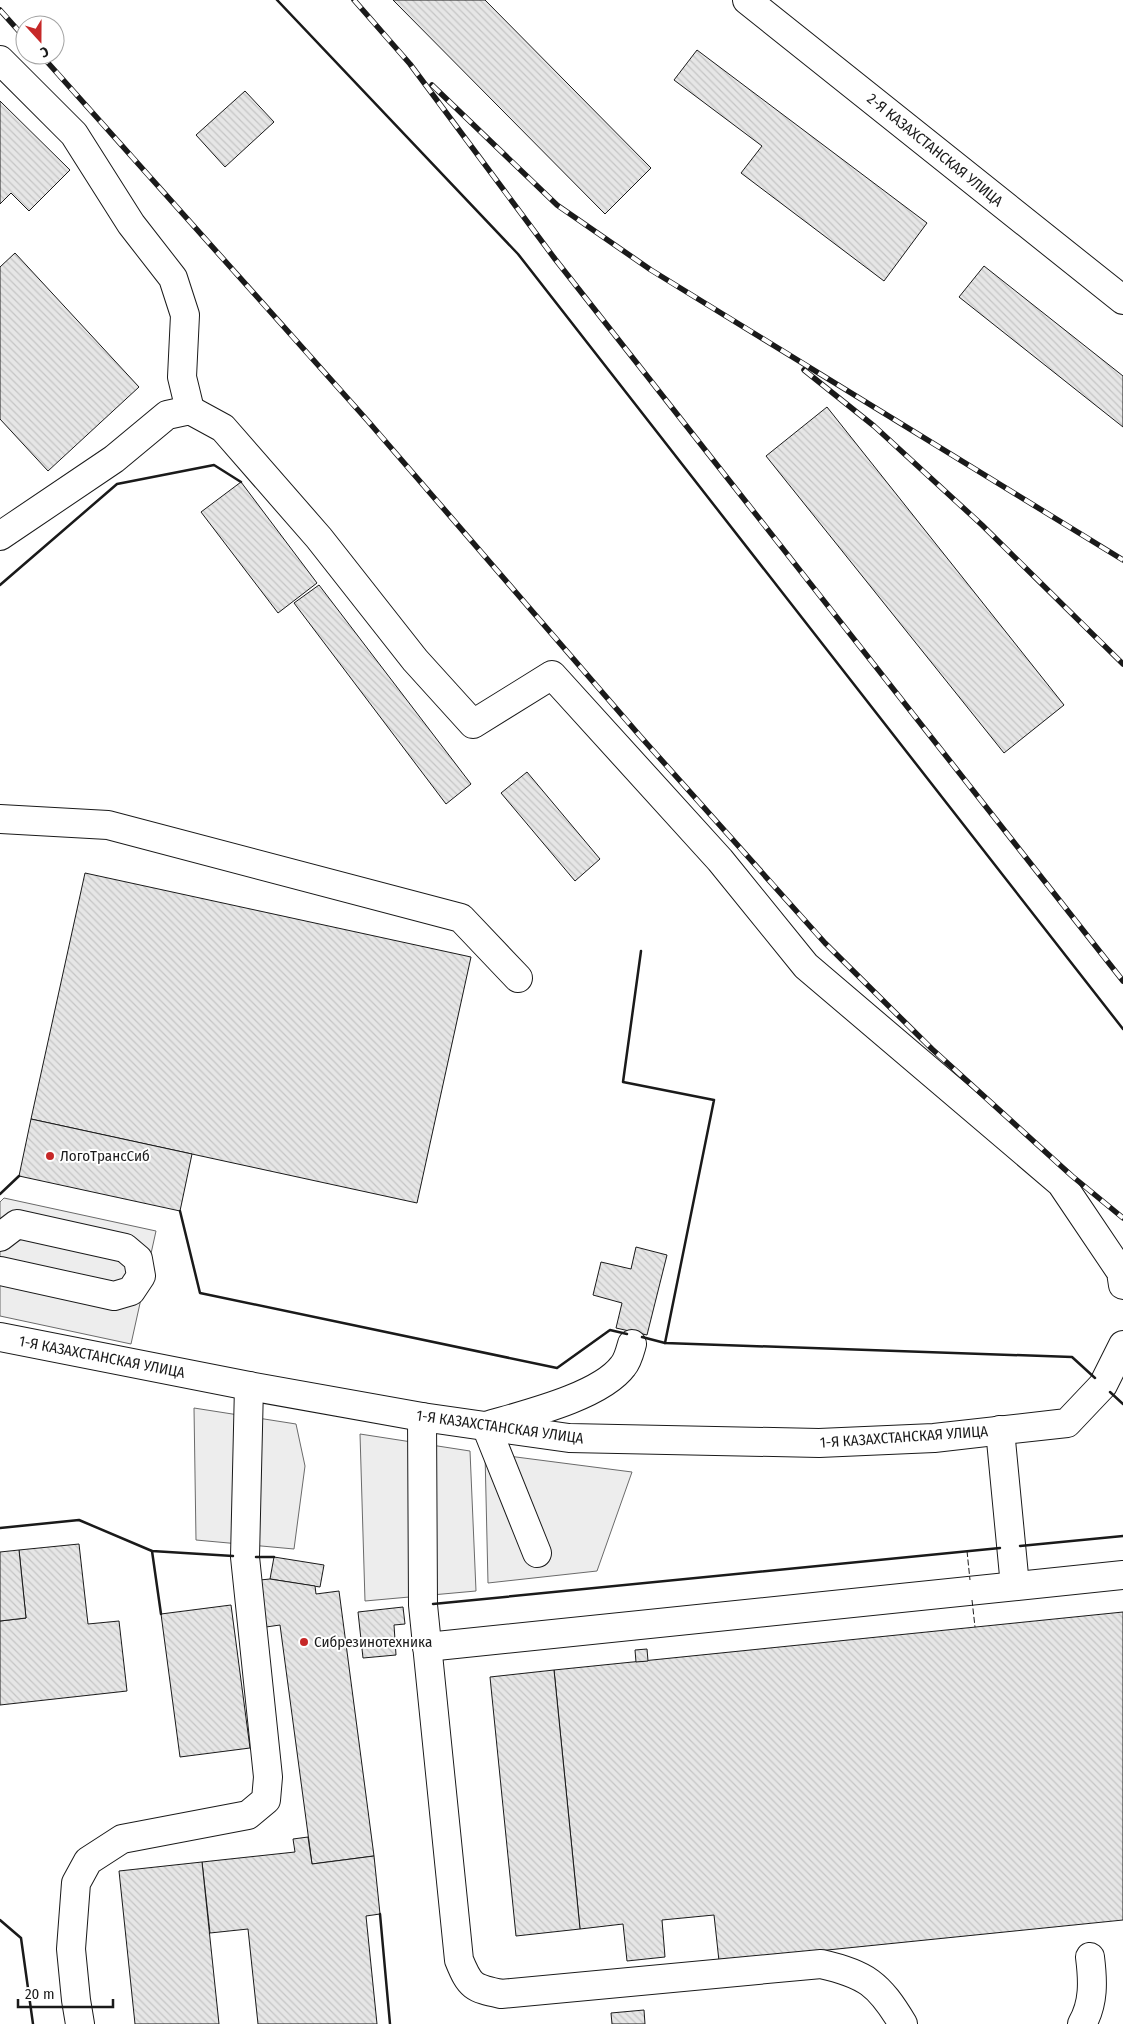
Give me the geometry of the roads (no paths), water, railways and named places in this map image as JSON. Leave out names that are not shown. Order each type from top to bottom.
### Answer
[{"type":"street","name":"2-Я КАЗАХСТАНСКАЯ УЛИЦА","points":[[747,0],[1123,300]]},
{"type":"street","points":[[0,60],[74,134],[131,224],[174,278],[185,315],[182,377],[190,410]]},
{"type":"street","points":[[0,536],[114,459],[167,415],[190,410],[223,428],[319,538],[415,660],[473,724],[552,675],[720,860],[806,966],[1061,1184],[1121,1272],[1123,1285]]},
{"type":"street","points":[[0,819],[108,825],[461,918],[518,978]]},
{"type":"street","points":[[0,1237],[17,1224],[125,1248],[138,1259],[141,1276],[131,1291],[114,1296],[0,1271]]},
{"type":"street","name":"1-Я КАЗАХСТАНСКАЯ УЛИЦА","points":[[0,1337],[249,1386],[422,1417],[569,1438],[819,1444],[934,1438],[1067,1423],[1103,1385],[1123,1345]]},
{"type":"street","points":[[537,1553],[486,1426],[564,1402],[601,1385],[624,1365],[632,1344]]},
{"type":"street","points":[[80,2024],[70,1949],[76,1883],[88,1861],[122,1839],[248,1815],[266,1800],[268,1777],[245,1557],[249,1386]]},
{"type":"street","points":[[422,1417],[423,1605],[459,1960],[467,1980],[482,1990],[501,1994],[821,1964],[850,1971],[871,1983],[888,2000],[903,2024]]},
{"type":"street","points":[[1000,1430],[1015,1586]]},
{"type":"street","points":[[427,1647],[1123,1575]]},
{"type":"street","points":[[1082,2024],[1089,2012],[1094,1982],[1090,1957]]},
{"type":"railway","points":[[354,0],[410,64],[555,259],[1123,981]]},
{"type":"railway","points":[[0,10],[15,27]]},
{"type":"railway","points":[[50,65],[367,420],[640,736],[825,943],[932,1049],[1072,1176],[1123,1218]]},
{"type":"railway","points":[[432,85],[557,205],[651,270],[1123,560]]},
{"type":"railway","points":[[804,370],[874,426],[982,525],[1123,664]]},
{"type":"place","name":"ЛогоТрансСиб","points":[[50,1156]]},
{"type":"place","name":"Сибрезинотехника","points":[[304,1642]]}]
